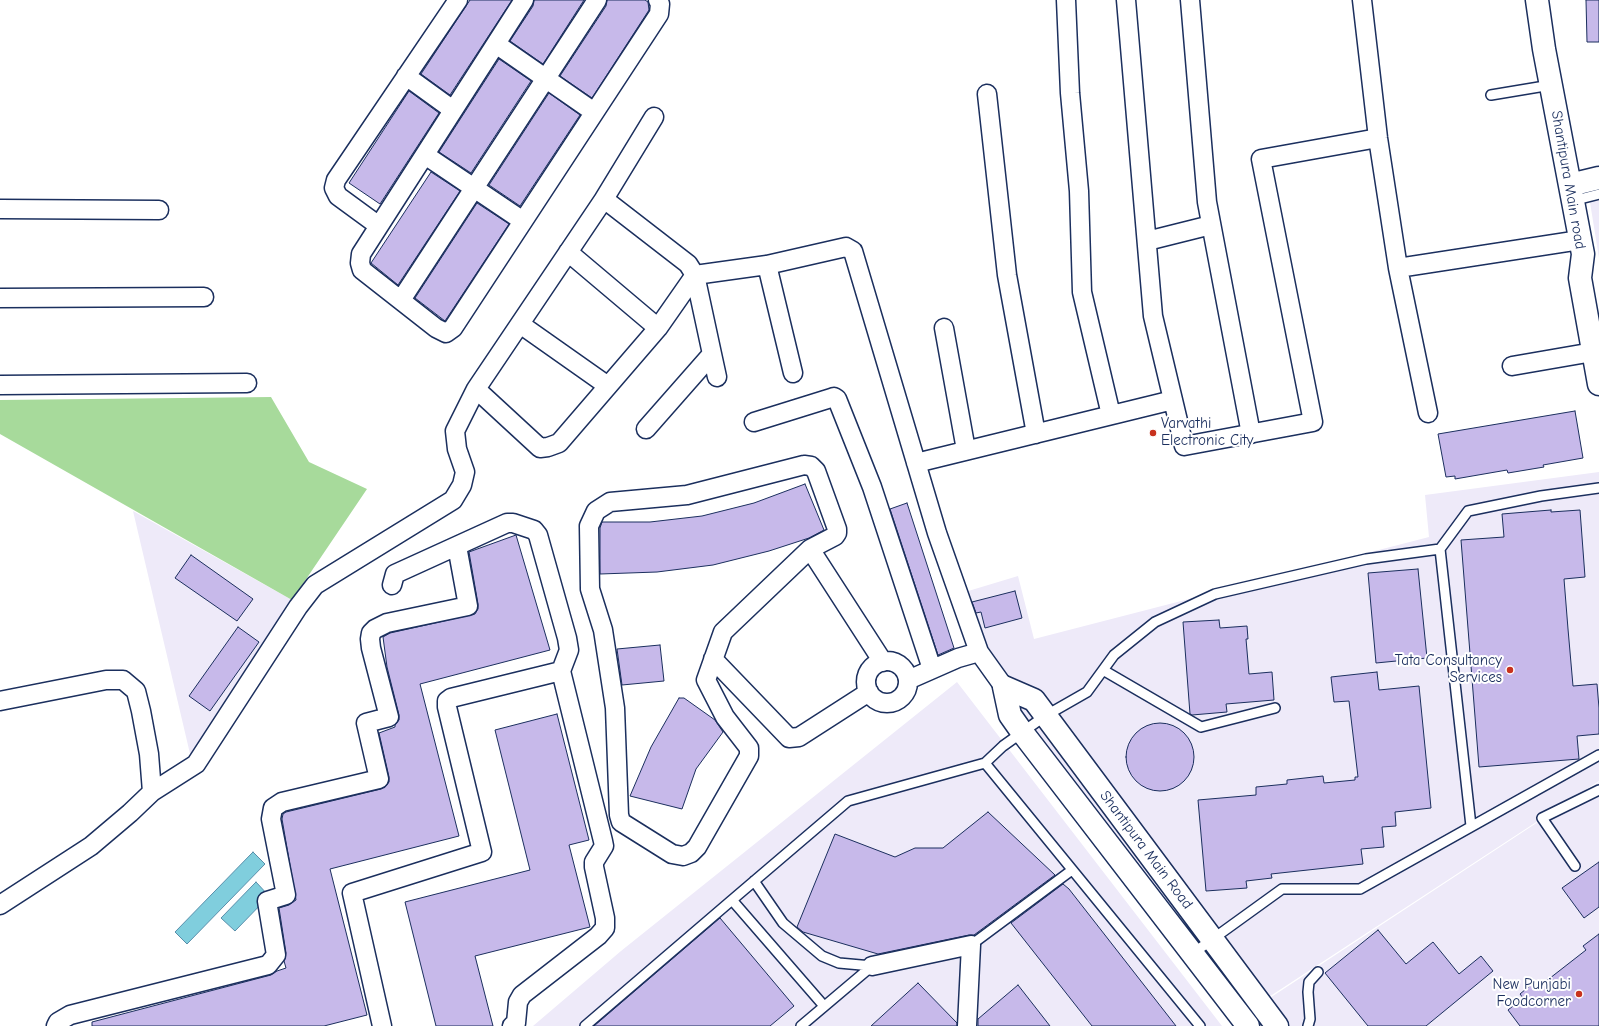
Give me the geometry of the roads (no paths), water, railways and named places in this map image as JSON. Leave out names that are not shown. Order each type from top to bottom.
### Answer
[{"type":"street","points":[[379,226],[338,196],[334,188],[336,180],[458,0]]},
{"type":"street","points":[[524,0],[361,254],[360,262],[362,270],[436,328],[446,333],[453,328],[659,14],[660,4],[658,0]]},
{"type":"street","points":[[401,300],[597,0]]},
{"type":"street","points":[[1066,0],[1070,94],[1079,191],[1082,292],[1111,415]]},
{"type":"street","points":[[1126,0],[1153,316],[1184,446],[1313,422],[1261,159],[1378,138]]},
{"type":"street","points":[[1190,0],[1207,202],[1251,434]]},
{"type":"street","points":[[1362,0],[1378,138],[1398,268],[1428,413]]},
{"type":"street","name":"Shantipura Main road","points":[[1537,0],[1581,247],[1580,278],[1599,384]]},
{"type":"street","points":[[496,44],[594,112]]},
{"type":"street","points":[[406,76],[453,110]]},
{"type":"street","points":[[987,94],[1007,275],[1036,434]]},
{"type":"street","points":[[0,905],[90,846],[130,813],[152,792],[196,764],[298,607],[316,585],[453,500],[462,485],[465,472],[457,449],[455,432],[476,389],[604,199],[654,117]]},
{"type":"street","points":[[425,155],[523,221]]},
{"type":"street","points":[[1571,193],[1599,178]]},
{"type":"street","points":[[604,199],[688,264],[695,275],[717,377]]},
{"type":"street","points":[[0,209],[159,210]]},
{"type":"street","points":[[1147,241],[1211,225]]},
{"type":"street","points":[[476,389],[540,448],[559,443],[658,328],[695,275],[767,265],[834,248],[846,247],[853,251],[937,533],[979,652],[1004,687],[1010,715],[1192,955],[1248,1026]]},
{"type":"street","points":[[1398,268],[1581,247]]},
{"type":"street","name":"Shantipura Main Road","points":[[1581,247],[1591,276],[1599,320]]},
{"type":"street","points":[[568,252],[658,328]]},
{"type":"street","points":[[767,265],[793,373]]},
{"type":"street","points":[[0,298],[204,297]]},
{"type":"street","points":[[520,324],[608,386]]},
{"type":"street","points":[[944,328],[966,450]]},
{"type":"street","points":[[1512,366],[1593,352]]},
{"type":"street","points":[[646,428],[712,354]]},
{"type":"street","points":[[0,385],[247,383]]},
{"type":"street","points":[[754,422],[834,397],[837,398],[872,487],[932,669]]},
{"type":"street","points":[[916,463],[1173,400]]},
{"type":"street","points":[[804,465],[811,466],[816,471],[837,529],[835,536],[810,549],[723,632],[706,680],[725,717],[749,748],[749,756],[697,847],[691,853],[683,856],[672,854],[621,822],[619,815],[615,708],[603,630],[590,589],[589,526],[596,511],[610,502],[687,495],[804,465]]},
{"type":"street","points":[[392,585],[395,574],[507,523],[513,523],[534,530],[538,535],[567,638],[569,650],[561,671],[604,846],[594,862],[594,868],[605,918],[605,928],[598,936],[522,995],[518,1002],[516,1024],[512,1026]]},
{"type":"street","points":[[56,1026],[58,1022],[70,1015],[268,965],[276,955],[267,901],[286,895],[271,819],[273,808],[282,802],[379,778],[366,723],[389,717],[371,648],[371,633],[375,629],[387,623],[468,606],[457,546]]},
{"type":"street","points":[[810,549],[883,662]]},
{"type":"street","points":[[908,680],[958,658],[979,652]]},
{"type":"street","points":[[713,659],[785,736],[789,738],[799,737],[869,692]]},
{"type":"street","points":[[883,662],[896,664],[902,668],[908,680],[908,687],[905,693],[895,702],[882,702],[874,698],[869,692],[867,681],[868,675],[877,664],[883,662]]},
{"type":"street","points":[[382,1026],[352,893],[482,852],[447,707],[448,701],[451,698],[561,671]]},
{"type":"street","points":[[0,701],[106,680],[123,680],[136,691],[149,754],[152,792]]},
{"type":"street","name":"Shantipura Main Road","points":[[1004,687],[1034,700],[1278,1026]]},
{"type":"street","points":[[872,966],[971,945],[967,1026]]},
{"type":"lane","points":[[1491,95],[1551,85]]},
{"type":"lane","points":[[1571,193],[1599,194]]},
{"type":"lane","points":[[1471,826],[1440,549],[1468,511],[1541,496],[1599,488]]},
{"type":"lane","points":[[585,1026],[848,801],[985,763],[1003,746],[1022,732],[1045,716],[1087,692],[1114,655],[1155,622],[1215,594],[1366,559],[1440,549]]},
{"type":"lane","points":[[1103,670],[1201,726],[1275,708]]},
{"type":"lane","points":[[1192,955],[1282,889],[1360,889],[1599,755]]},
{"type":"lane","points":[[985,763],[1200,1026]]},
{"type":"lane","points":[[1575,866],[1542,818],[1599,790]]},
{"type":"lane","points":[[971,945],[1072,870]]},
{"type":"lane","points":[[754,881],[783,923],[822,956],[839,963],[872,966]]},
{"type":"lane","points":[[732,900],[824,1006]]},
{"type":"lane","points":[[801,1026],[872,966]]},
{"type":"lane","points":[[1308,1026],[1310,1019],[1308,992],[1310,982],[1318,972]]},
{"type":"water","points":[[253,852],[265,864],[187,944],[175,932]]},
{"type":"water","points":[[256,882],[269,896],[235,931],[221,918]]},
{"type":"place","name":"Varvathi Electronic City","points":[[1153,433]]},
{"type":"place","name":"Tata Consultancy Services","points":[[1510,670]]},
{"type":"place","name":"New Punjabi Foodcorner","points":[[1579,994]]}]
